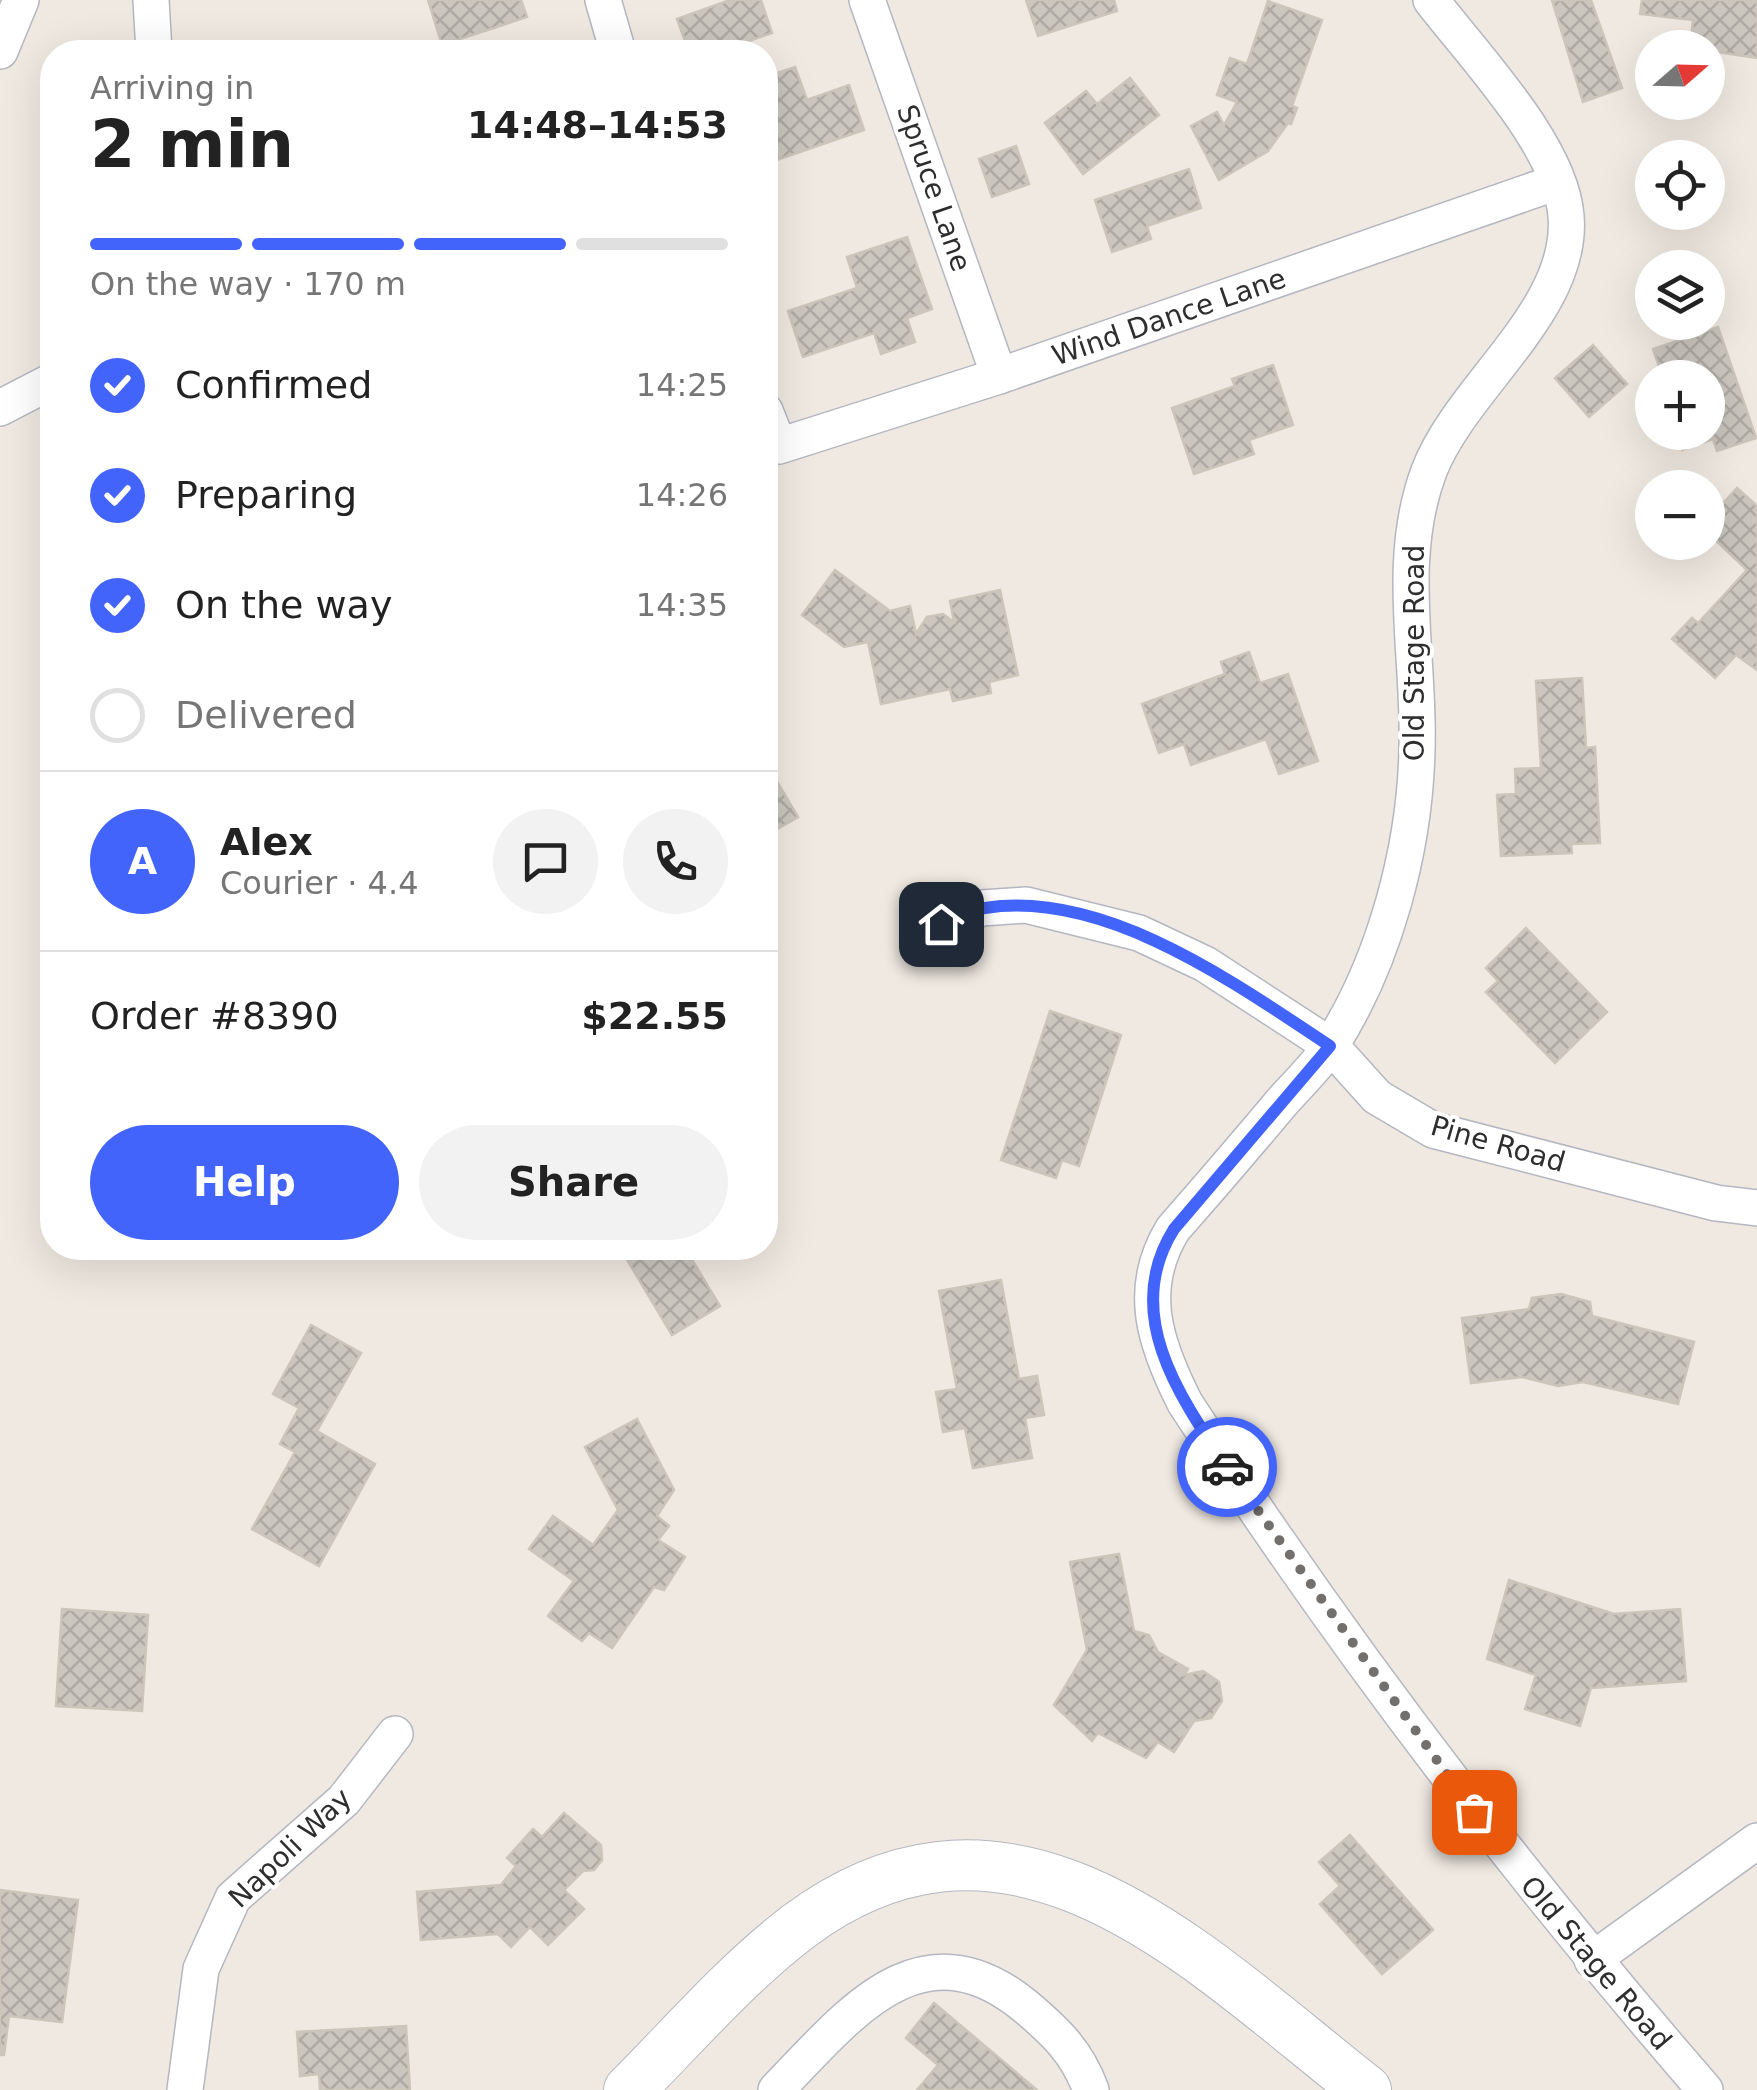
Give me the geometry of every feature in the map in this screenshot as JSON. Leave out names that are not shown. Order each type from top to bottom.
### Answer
[{"type":"street","points":[[0,51],[21,0]]},
{"type":"street","points":[[151,0],[153,40]]},
{"type":"street","points":[[602,0],[614,40]]},
{"type":"street","name":"Spruce Lane","points":[[867,0],[999,376]]},
{"type":"street","name":"Old Stage Road","points":[[1431,0],[1544,152],[1566,210],[1568,239],[1537,311],[1456,421],[1430,468],[1416,512],[1410,559],[1417,750],[1408,833],[1396,892],[1330,1046],[1174,1229],[1157,1255],[1152,1290],[1166,1364],[1218,1454],[1409,1726],[1592,1960],[1704,2090]]},
{"type":"street","name":"Wind Dance Lane","points":[[778,446],[999,376],[1558,182]]},
{"type":"street","points":[[0,408],[40,387]]},
{"type":"street","name":"Pine Road","points":[[941,924],[982,908],[1026,906],[1139,933],[1204,964],[1330,1046],[1377,1097],[1433,1130],[1716,1203],[1757,1208]]},
{"type":"street","name":"Napoli Way","points":[[185,2090],[201,1970],[232,1898],[344,1800],[395,1734]]},
{"type":"street","points":[[1592,1960],[1757,1842]]},
{"type":"street","points":[[630,2090],[754,1964],[801,1924],[848,1897],[896,1878],[944,1867],[990,1866],[1072,1883],[1164,1932],[1366,2090]]},
{"type":"street","points":[[776,2090],[880,1992],[913,1974],[950,1970],[982,1978],[1010,1994],[1065,2039],[1090,2090]]},
{"type":"building","points":[[428,0],[521,0],[527,17],[457,40],[440,40]]},
{"type":"building","points":[[730,0],[761,0],[772,33],[752,40],[685,40],[677,19]]},
{"type":"building","points":[[1026,0],[1114,0],[1117,11],[1038,36]]},
{"type":"building","points":[[1552,0],[1591,0],[1622,88],[1583,102]]},
{"type":"building","points":[[1642,0],[1757,0],[1757,58],[1725,53],[1725,30],[1692,30],[1693,20],[1640,14]]},
{"type":"building","points":[[1268,1],[1322,20],[1292,106],[1297,108],[1291,124],[1268,151],[1219,180],[1191,126],[1217,112],[1224,125],[1237,102],[1217,95],[1230,58],[1247,64]]},
{"type":"building","points":[[795,67],[807,100],[849,85],[864,130],[778,160],[778,73]]},
{"type":"building","points":[[1130,78],[1159,115],[1083,174],[1045,123],[1086,91],[1097,104]]},
{"type":"building","points":[[1016,146],[1029,184],[992,197],[979,159]]},
{"type":"building","points":[[1189,169],[1201,208],[1147,226],[1151,239],[1112,252],[1095,200]]},
{"type":"building","points":[[907,237],[932,309],[907,318],[915,342],[881,354],[874,333],[803,357],[788,311],[857,288],[847,257]]},
{"type":"building","points":[[1680,340],[1722,340],[1756,438],[1725,448],[1725,360],[1657,360],[1653,349]]},
{"type":"building","points":[[1593,345],[1627,384],[1589,417],[1555,378]]},
{"type":"building","points":[[1273,365],[1293,425],[1249,440],[1254,454],[1194,474],[1172,408],[1235,386],[1232,379]]},
{"type":"building","points":[[1737,488],[1757,506],[1757,670],[1736,655],[1715,678],[1672,639],[1692,618],[1698,623],[1747,570],[1725,549],[1725,501]]},
{"type":"building","points":[[835,570],[890,611],[910,606],[916,634],[927,617],[943,614],[954,622],[950,601],[1000,590],[1018,675],[989,682],[991,693],[953,701],[950,689],[881,704],[868,642],[844,647],[802,615]]},
{"type":"building","points":[[1249,652],[1260,683],[1288,674],[1318,761],[1279,774],[1266,739],[1191,765],[1184,744],[1159,753],[1142,704],[1225,674],[1221,662]]},
{"type":"building","points":[[1582,678],[1586,748],[1595,747],[1600,843],[1571,844],[1572,853],[1501,856],[1497,795],[1516,794],[1515,769],[1541,768],[1536,681]]},
{"type":"building","points":[[778,783],[798,817],[778,829]]},
{"type":"building","points":[[1526,928],[1607,1012],[1555,1063],[1486,992],[1498,981],[1486,968]]},
{"type":"building","points":[[1050,1011],[1121,1035],[1079,1166],[1062,1160],[1056,1178],[1001,1160]]},
{"type":"building","points":[[627,1260],[692,1260],[720,1306],[672,1335]]},
{"type":"building","points":[[1001,1280],[1019,1379],[1037,1376],[1044,1415],[1025,1418],[1032,1458],[973,1468],[965,1428],[943,1432],[936,1392],[957,1389],[939,1291]]},
{"type":"building","points":[[1561,1294],[1590,1302],[1592,1316],[1694,1342],[1678,1404],[1583,1382],[1558,1386],[1522,1377],[1471,1383],[1462,1318],[1529,1309],[1532,1298]]},
{"type":"building","points":[[311,1325],[361,1353],[317,1431],[375,1464],[319,1566],[252,1529],[295,1452],[280,1444],[299,1408],[273,1394]]},
{"type":"building","points":[[637,1419],[674,1490],[657,1516],[669,1526],[658,1540],[685,1557],[664,1590],[654,1587],[612,1648],[589,1633],[582,1641],[548,1616],[574,1581],[529,1549],[553,1516],[593,1545],[618,1510],[585,1447]]},
{"type":"building","points":[[1119,1554],[1134,1631],[1149,1635],[1158,1652],[1188,1669],[1184,1675],[1203,1671],[1219,1682],[1222,1701],[1211,1718],[1194,1721],[1174,1752],[1158,1742],[1146,1758],[1098,1733],[1092,1741],[1054,1705],[1087,1650],[1070,1562]]},
{"type":"building","points":[[1509,1580],[1614,1614],[1680,1609],[1686,1681],[1591,1688],[1580,1726],[1525,1709],[1536,1675],[1487,1659]]},
{"type":"building","points":[[62,1609],[148,1615],[142,1711],[56,1706]]},
{"type":"building","points":[[564,1813],[601,1845],[602,1860],[594,1870],[583,1871],[564,1890],[584,1909],[548,1945],[530,1927],[511,1947],[498,1934],[421,1940],[417,1892],[501,1885],[516,1866],[507,1858],[533,1829],[542,1837]]},
{"type":"building","points":[[1350,1835],[1433,1930],[1382,1974],[1320,1904],[1340,1886],[1319,1862]]},
{"type":"building","points":[[0,1890],[78,1900],[62,2022],[9,2016],[4,2055],[0,2055]]},
{"type":"building","points":[[934,2003],[1037,2090],[917,2090],[938,2065],[906,2038]]},
{"type":"building","points":[[406,2026],[410,2090],[320,2090],[319,2074],[300,2076],[297,2032]]},
{"type":"way so far","points":[[1227,1467],[1474,1812]]},
{"type":"route","points":[[941,924],[982,908],[1026,906],[1139,933],[1204,964],[1330,1046],[1174,1229],[1157,1255],[1152,1290],[1155,1325],[1166,1364],[1227,1467]]}]
